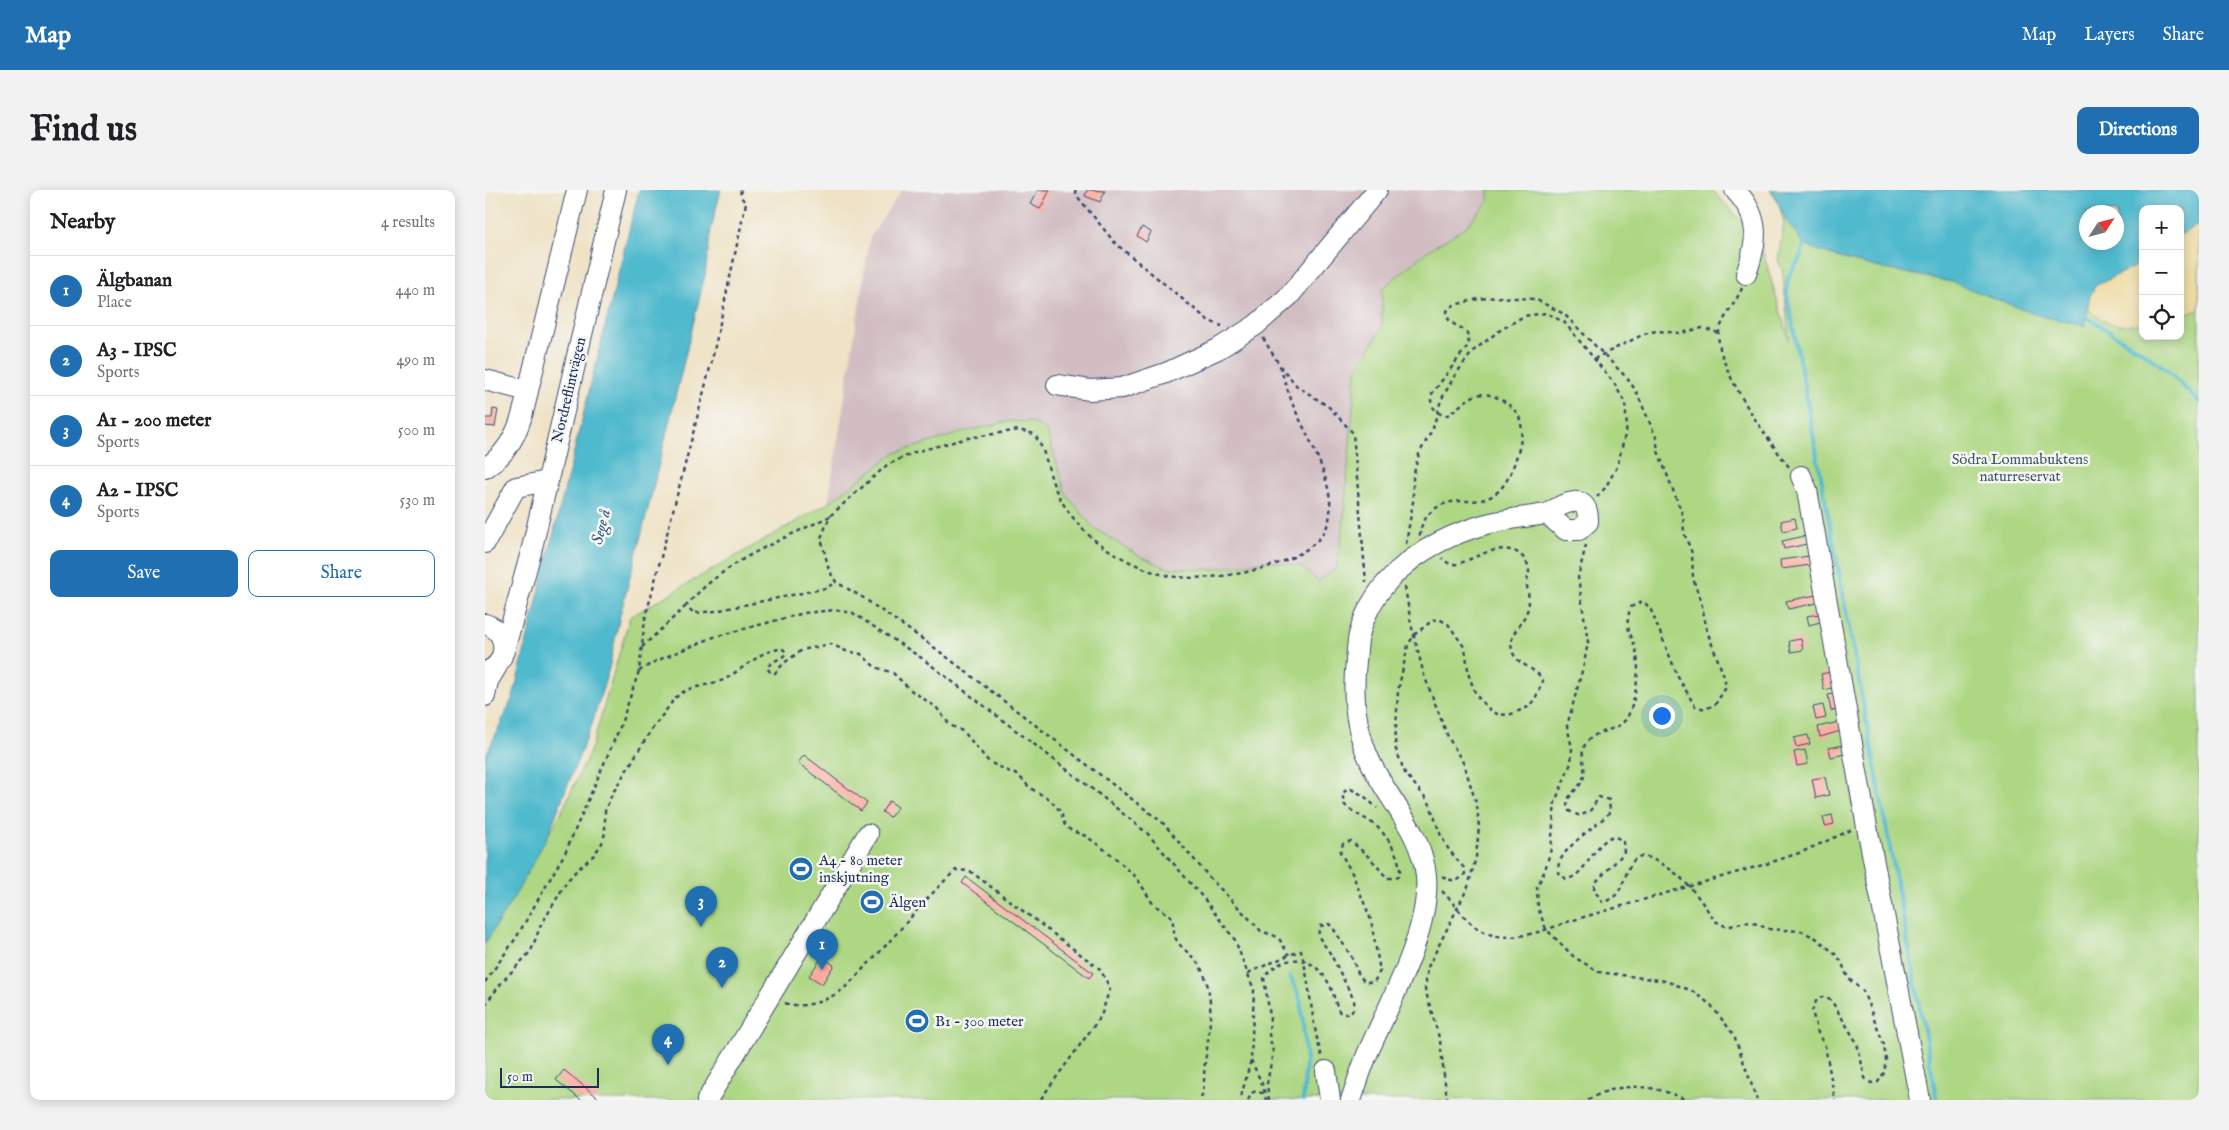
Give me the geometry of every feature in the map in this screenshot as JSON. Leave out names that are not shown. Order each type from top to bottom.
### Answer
[{"type":"street","points":[[485,468],[490,465],[514,438],[522,420],[577,190]]},
{"type":"street","name":"Nordreflintvägen","points":[[485,696],[488,680],[521,590],[617,190]]},
{"type":"street","points":[[1057,385],[1090,390],[1122,388],[1166,373],[1218,349],[1249,330],[1289,296],[1377,190]]},
{"type":"street","points":[[1735,190],[1745,200],[1754,220],[1755,249],[1747,274]]},
{"type":"street","points":[[485,380],[528,391]]},
{"type":"street","points":[[1801,476],[1807,490],[1866,822],[1920,1100]]},
{"type":"street","points":[[485,543],[516,488],[548,481]]},
{"type":"street","points":[[1351,1100],[1369,1052],[1403,976],[1418,931],[1424,867],[1403,817],[1370,761],[1360,733],[1354,703],[1359,636],[1367,612],[1384,586],[1404,565],[1430,546],[1484,525],[1547,514],[1569,502],[1585,506],[1588,512],[1588,522],[1579,530],[1567,530],[1547,514]]},
{"type":"street","points":[[495,663],[501,635],[495,629],[485,624],[521,590]]},
{"type":"street","points":[[707,1100],[868,834]]},
{"type":"street","points":[[1326,1071],[1330,1100]]},
{"type":"path","points":[[485,982],[516,938],[565,853],[620,727],[639,671],[645,619],[711,360],[746,203],[740,196],[741,190]]},
{"type":"path","points":[[1075,190],[1077,196],[1115,243],[1209,321],[1249,330],[1297,386],[1329,407],[1353,433],[1366,584],[1373,602]]},
{"type":"path","points":[[1747,274],[1719,333],[1720,348],[1729,375],[1777,452],[1789,468],[1801,476]]},
{"type":"path","points":[[1424,867],[1450,881],[1462,878],[1465,874],[1464,868],[1449,850],[1441,836],[1429,802],[1405,773],[1395,747],[1398,691],[1409,645],[1414,635],[1433,620],[1439,619],[1448,624],[1465,648],[1469,676],[1476,695],[1497,714],[1509,714],[1528,707],[1535,699],[1543,681],[1540,674],[1519,661],[1511,648],[1511,638],[1528,611],[1530,600],[1527,585],[1529,570],[1521,555],[1515,551],[1501,549],[1480,553],[1452,565],[1430,546],[1423,544],[1420,535],[1421,528],[1428,514],[1437,507],[1447,503],[1482,500],[1498,492],[1513,470],[1520,447],[1521,430],[1519,417],[1501,399],[1488,395],[1477,395],[1445,416],[1437,413],[1430,401],[1431,395],[1469,344],[1467,332],[1448,320],[1447,311],[1454,305],[1467,301],[1497,297],[1535,299],[1564,314],[1627,378],[1636,391],[1656,437],[1658,451],[1683,516],[1685,533],[1692,554],[1693,578],[1702,606],[1707,631],[1725,679],[1725,689],[1711,708],[1700,709],[1695,706],[1678,677],[1651,610],[1647,604],[1641,602],[1631,607],[1627,622],[1628,632],[1637,653],[1638,664],[1630,711],[1621,724],[1598,734],[1587,742],[1582,757],[1585,771],[1584,778],[1580,786],[1568,798],[1566,805],[1569,811],[1580,816],[1590,811],[1599,797],[1604,797],[1609,800],[1610,812],[1570,847],[1561,859],[1558,872],[1565,879],[1575,876],[1603,842],[1614,836],[1623,841],[1624,853],[1595,883],[1594,889],[1602,902],[1608,900],[1620,890],[1634,861],[1639,857],[1645,856],[1660,862],[1683,878],[1715,921],[1721,925],[1733,927],[1745,922],[1755,923],[1769,929],[1801,931],[1811,934],[1841,961],[1849,978],[1863,991],[1885,1045],[1886,1060],[1884,1073],[1878,1082],[1871,1083],[1865,1078],[1857,1043],[1831,1000],[1822,997],[1814,1005],[1813,1019],[1825,1046],[1835,1100]]},
{"type":"path","points":[[1447,1099],[1439,1041],[1425,989],[1428,967],[1468,887],[1476,857],[1479,827],[1477,806],[1464,764],[1448,737],[1434,703],[1414,635],[1405,591],[1404,565],[1407,530],[1413,502],[1413,477],[1419,454],[1433,428],[1441,400],[1455,375],[1473,351],[1499,331],[1524,316],[1547,313],[1564,322],[1614,383],[1625,403],[1627,427],[1617,467],[1605,488],[1585,506]]},
{"type":"path","points":[[1594,359],[1644,334],[1656,331],[1681,333],[1702,328],[1719,333]]},
{"type":"path","points":[[642,647],[686,606],[696,594],[725,569],[759,550],[830,516],[887,465],[915,452],[968,438],[1019,430],[1034,434],[1043,446],[1054,486],[1066,509],[1091,537],[1123,559],[1169,576],[1209,578],[1256,571],[1289,559],[1315,542],[1327,525],[1330,497],[1327,480],[1293,404],[1280,366]]},
{"type":"path","points":[[830,516],[821,538],[829,570],[836,582],[862,596],[931,646],[1163,823],[1210,878],[1261,931],[1278,937],[1289,955]]},
{"type":"path","points":[[1584,527],[1587,537],[1579,577],[1588,642],[1585,664],[1567,726],[1572,748],[1571,763],[1555,802],[1551,849],[1545,870],[1537,887],[1538,908],[1546,930],[1574,957],[1599,972],[1666,981],[1692,991],[1711,1005],[1734,1035],[1757,1100]]},
{"type":"path","points":[[686,606],[694,613],[715,611],[826,588],[836,582]]},
{"type":"path","points":[[639,671],[677,651],[761,623],[804,613],[835,610],[853,613],[923,659],[1100,794],[1147,834],[1205,900],[1235,940],[1254,990],[1251,1060],[1240,1100]]},
{"type":"path","points":[[485,1005],[502,982],[531,951],[540,927],[567,881],[594,855],[602,843],[605,834],[605,811],[612,794],[649,732],[675,698],[686,690],[724,680],[769,651],[782,648],[786,652],[783,657],[772,662],[767,668],[771,673],[775,673],[784,663],[802,650],[831,644],[846,651],[861,654],[875,666],[893,672],[912,691],[929,701],[950,725],[963,732],[989,762],[1019,776],[1030,788],[1055,805],[1068,829],[1086,836],[1112,855],[1137,878],[1153,904],[1171,916],[1177,940],[1199,964],[1208,992],[1209,1037],[1205,1064],[1205,1084],[1200,1100]]},
{"type":"path","points":[[1267,1098],[1267,1084],[1273,1052],[1269,1034],[1270,1016],[1264,978],[1268,971],[1288,960],[1304,960],[1311,963],[1324,977],[1341,1014],[1347,1015],[1352,1012],[1354,1007],[1353,1000],[1330,953],[1320,941],[1318,931],[1320,926],[1329,924],[1351,956],[1359,975],[1365,982],[1374,982],[1378,977],[1380,971],[1371,920],[1352,874],[1341,858],[1340,848],[1346,841],[1356,844],[1387,878],[1396,878],[1400,874],[1400,869],[1391,845],[1382,832],[1374,824],[1350,811],[1343,804],[1343,794],[1351,789],[1382,812]]},
{"type":"path","points":[[1424,867],[1457,908],[1474,925],[1490,936],[1510,938],[1546,930],[1567,922],[1691,887],[1802,852],[1866,822]]},
{"type":"path","points":[[769,997],[792,1006],[817,1003],[840,992],[876,956],[940,884],[956,870],[970,872],[1100,969],[1110,988],[1101,1016],[1040,1100]]},
{"type":"path","points":[[1248,973],[1301,951],[1318,1045],[1326,1071]]},
{"type":"path","points":[[1251,1060],[1267,1098]]},
{"type":"path","points":[[1588,1100],[1610,1089],[1616,1090],[1631,1085],[1665,1091],[1686,1100]]},
{"type":"path","points":[[1248,1100],[1252,1093],[1256,1091],[1267,1098]]},
{"type":"path","points":[[1438,1100],[1459,1100]]},
{"type":"shaded area","points":[[902,190],[1489,190],[1489,201],[1466,227],[1427,251],[1382,289],[1382,327],[1356,371],[1343,526],[1336,569],[1318,581],[1300,566],[1268,561],[1214,569],[1167,568],[1136,554],[1095,529],[1066,494],[1058,473],[1009,421],[967,431],[895,453],[828,503],[870,237]]},
{"type":"green space","name":"Södra Lommabuktens naturreservat","points":[[1489,190],[1712,190],[1759,239],[1789,340],[1783,274],[1778,259],[1784,223],[1779,205],[1770,190],[2199,190],[2199,1100],[485,1100],[485,942],[562,811],[592,747],[630,617],[828,503],[895,453],[967,431],[1009,421],[1033,422],[1047,432],[1066,494],[1095,529],[1136,554],[1167,568],[1214,569],[1268,561],[1300,566],[1318,581],[1336,569],[1343,526],[1356,371],[1382,327],[1382,289],[1427,251],[1466,227],[1489,201]]},
{"type":"sand","points":[[2199,224],[2199,310],[2184,314],[2184,250],[2184,233]]},
{"type":"sand","points":[[2139,264],[2139,324],[2114,324],[2102,319],[2089,310],[2089,298],[2095,286]]},
{"type":"water","name":"Sege å","points":[[639,190],[721,190],[711,229],[705,275],[620,615],[609,668],[592,724],[547,837],[517,892],[485,943],[485,757],[513,697]]},
{"type":"water","points":[[1772,190],[2199,190],[2199,224],[2184,233],[2184,205],[2139,205],[2139,264],[2095,286],[2089,298],[2085,326],[2037,315],[1952,282],[1840,258],[1804,245],[1786,220]]},
{"type":"building","points":[[1038,190],[1050,190],[1040,209],[1030,204]]},
{"type":"building","points":[[1087,190],[1105,191],[1100,202],[1085,196]]},
{"type":"building","points":[[1142,227],[1151,232],[1146,242],[1137,236]]},
{"type":"building","points":[[493,409],[498,410],[495,427],[485,426],[485,418],[492,418]]},
{"type":"building","points":[[1795,518],[1797,528],[1783,531],[1781,521]]},
{"type":"building","points":[[1805,536],[1807,544],[1784,549],[1782,541]]},
{"type":"building","points":[[1810,556],[1811,565],[1781,569],[1780,560]]},
{"type":"building","points":[[1816,595],[1817,603],[1788,609],[1786,601]]},
{"type":"building","points":[[1819,614],[1820,622],[1809,625],[1807,616]]},
{"type":"building","points":[[1801,639],[1803,650],[1791,652],[1789,641]]},
{"type":"building","points":[[1831,672],[1835,687],[1824,690],[1821,674]]},
{"type":"building","points":[[1834,694],[1837,710],[1831,711],[1828,695]]},
{"type":"building","points":[[1823,705],[1826,718],[1816,720],[1813,707]]},
{"type":"building","points":[[1839,722],[1841,731],[1820,737],[1818,727]]},
{"type":"building","points":[[1808,735],[1810,744],[1796,747],[1794,738]]},
{"type":"building","points":[[1843,745],[1845,754],[1831,757],[1829,748]]},
{"type":"building","points":[[1805,750],[1808,764],[1797,766],[1794,752]]},
{"type":"building","points":[[804,755],[867,803],[861,811],[798,763]]},
{"type":"building","points":[[1825,777],[1829,795],[1816,798],[1812,779]]},
{"type":"building","points":[[889,801],[898,807],[890,817],[882,812]]},
{"type":"building","points":[[1832,815],[1834,824],[1825,826],[1823,817]]},
{"type":"building","points":[[966,877],[1093,973],[1089,978],[962,883]]},
{"type":"building","points":[[822,957],[834,965],[822,984],[809,976]]},
{"type":"building","points":[[564,1070],[601,1100],[581,1100],[556,1080]]},
{"type":"waterway","points":[[1804,245],[1800,258],[1788,277],[1787,294],[1937,1100]]},
{"type":"waterway","points":[[2088,318],[2166,369],[2199,402]]},
{"type":"waterway","points":[[1290,976],[1300,998],[1303,1024],[1306,1061],[1303,1100]]},
{"type":"place","name":"A4 - 80 meter inskjutning","points":[[801,869]]},
{"type":"place","name":"Älgen","points":[[872,902]]},
{"type":"place","name":"A1 - 200 meter","points":[[701,927]]},
{"type":"place","name":"Älgbanan","points":[[822,970]]},
{"type":"place","name":"A3 - IPSC","points":[[722,988]]},
{"type":"place","name":"B1 - 300 meter","points":[[917,1021]]},
{"type":"place","name":"A2 - IPSC","points":[[668,1065]]}]
